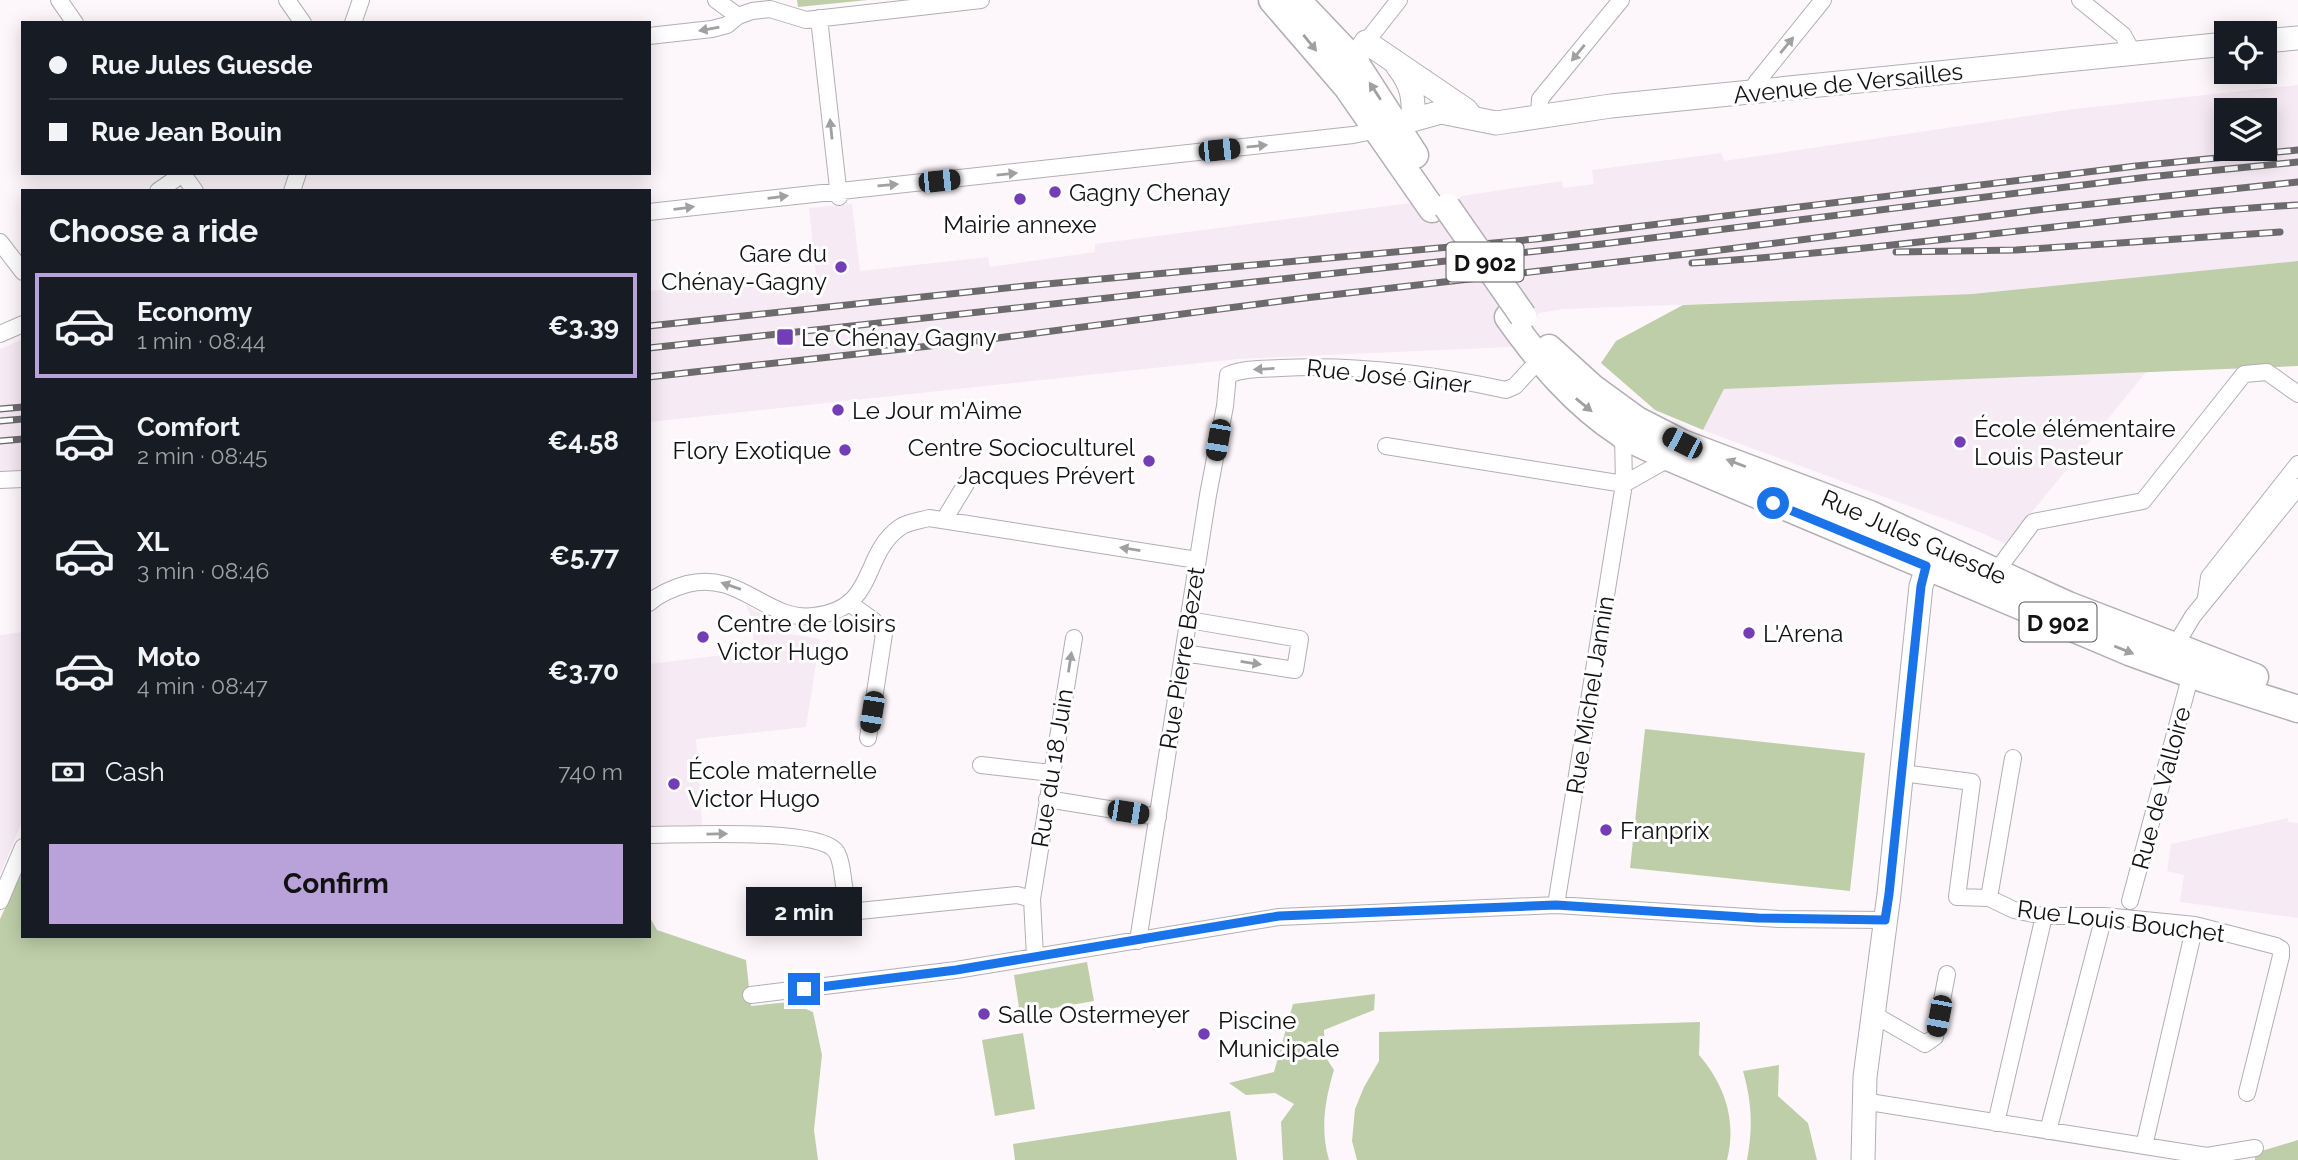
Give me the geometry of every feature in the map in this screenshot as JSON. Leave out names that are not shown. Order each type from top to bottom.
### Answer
[{"type":"main road","name":"D 902","points":[[1272,0],[1353,60]]},
{"type":"main road","name":"D 902","points":[[1299,4],[1353,60],[1396,124],[1439,208],[1516,317]]},
{"type":"main road","name":"Rue Jules Guesde","points":[[1516,317],[1539,360],[1579,402],[1622,435],[1670,458],[1931,556],[2169,656],[2298,692]]},
{"type":"main road","name":"Rue Jules Guesde","points":[[1516,317],[1593,387],[1637,420],[1682,443],[1866,513],[1931,556],[1995,573],[2068,605],[2169,656],[2191,674],[2298,709]]},
{"type":"street","points":[[59,0],[74,21]]},
{"type":"street","points":[[287,0],[302,21]]},
{"type":"street","points":[[354,21],[362,0]]},
{"type":"street","points":[[716,0],[738,16]]},
{"type":"street","points":[[651,36],[712,29],[752,11],[784,6],[792,17],[806,20],[981,0]]},
{"type":"street","points":[[1353,60],[1399,0]]},
{"type":"street","points":[[1539,117],[1540,99],[1620,0]]},
{"type":"street","points":[[1756,92],[1756,83],[1823,0]]},
{"type":"street","points":[[2080,0],[2123,35],[2133,53]]},
{"type":"street","points":[[819,18],[838,193]]},
{"type":"street","points":[[2277,40],[2298,38]]},
{"type":"street","name":"Avenue de Versailles","points":[[1396,124],[1441,112],[1496,123],[1611,106],[2214,45]]},
{"type":"street","points":[[1353,60],[1391,60],[1466,110],[1471,117]]},
{"type":"street","points":[[651,212],[1360,134],[1396,124],[1413,92],[1407,78],[1391,60]]},
{"type":"street","points":[[161,189],[182,175]]},
{"type":"street","points":[[0,242],[21,269]]},
{"type":"street","points":[[0,334],[21,325]]},
{"type":"street","name":"Rue José Giner","points":[[1228,375],[1240,370],[1343,367],[1401,372],[1506,390],[1515,386],[1539,360]]},
{"type":"street","points":[[1995,573],[2033,522],[2143,500],[2244,374],[2267,372],[2298,394]]},
{"type":"street","name":"Rue Pierre Bezet","points":[[1138,941],[1228,375]]},
{"type":"street","name":"Rue Michel Jannin","points":[[1556,905],[1624,484],[1622,435]]},
{"type":"street","points":[[1387,446],[1624,484],[1670,458]]},
{"type":"street","points":[[2206,600],[2209,578],[2298,464]]},
{"type":"street","points":[[0,480],[21,479]]},
{"type":"street","points":[[944,520],[967,482]]},
{"type":"street","points":[[2169,656],[2186,624],[2298,487]]},
{"type":"street","points":[[651,603],[672,588],[695,582],[721,582],[746,591],[773,608],[794,614],[813,616],[836,610],[859,594],[885,541],[896,530],[901,526],[929,519],[1197,559]]},
{"type":"street","points":[[1863,1160],[1863,1101],[1902,774],[1921,586],[1931,556]]},
{"type":"street","points":[[849,603],[873,620],[884,634],[868,738]]},
{"type":"street","points":[[1184,653],[1295,670],[1300,639],[1189,620]]},
{"type":"street","name":"Rue du 18 Juin","points":[[1035,957],[1032,899],[1074,638]]},
{"type":"street","name":"Rue de Valloire","points":[[2130,901],[2191,674]]},
{"type":"street","points":[[1989,898],[2012,758]]},
{"type":"street","points":[[981,765],[1051,772]]},
{"type":"street","name":"Rue Louis Bouchet","points":[[1902,774],[1972,782],[1957,897],[1989,898],[2014,910],[2044,916],[2104,916],[2195,925],[2281,949],[2247,1093]]},
{"type":"street","points":[[1047,799],[1158,817]]},
{"type":"street","points":[[651,835],[766,835],[829,844],[837,852],[847,898],[851,906],[859,911],[1017,895],[1032,899]]},
{"type":"street","points":[[0,901],[21,852]]},
{"type":"street","points":[[751,995],[904,978],[1279,916],[1556,905],[1765,918],[1885,920]]},
{"type":"street","points":[[1996,1123],[2044,916]]},
{"type":"street","points":[[2048,1131],[2104,916]]},
{"type":"street","points":[[2144,1146],[2195,925]]},
{"type":"street","points":[[1873,1014],[1925,1044],[1935,1037],[1947,974]]},
{"type":"street","points":[[1863,1101],[2207,1156],[2255,1148]]},
{"type":"shaded area","points":[[2298,85],[2298,261],[1972,294],[1564,309],[1539,313],[1510,347],[1238,359],[651,422],[651,291],[816,275],[809,208],[852,204],[860,271],[988,257],[990,267],[1095,252],[1095,244],[1410,203],[1458,200],[1461,196],[1562,181],[1563,188],[1594,184],[1592,170],[1721,153],[1724,161],[2074,109]]},
{"type":"shaded area","points":[[21,340],[21,472],[0,473],[0,349]]},
{"type":"shaded area","name":"École élémentaire Louis Pasteur","points":[[2146,372],[2006,544],[1703,430],[1724,389]]},
{"type":"shaded area","points":[[745,604],[767,619],[788,626],[790,634],[820,639],[806,727],[696,739],[702,825],[651,826],[651,664],[755,651],[750,614]]},
{"type":"shaded area","points":[[21,632],[21,825],[0,874],[0,635]]},
{"type":"shaded area","points":[[2288,818],[2288,822],[2298,823],[2298,918],[2180,902],[2184,875],[2167,871],[2171,844]]},
{"type":"green space","points":[[797,0],[868,0],[798,7]]},
{"type":"green space","points":[[2298,261],[2298,366],[1724,389],[1703,430],[1655,410],[1601,363],[1616,341],[1683,305],[1972,294]]},
{"type":"green space","points":[[1645,729],[1865,753],[1850,891],[1630,868]]},
{"type":"green space","points":[[21,872],[21,938],[651,938],[651,920],[657,930],[746,960],[751,1006],[789,1002],[813,1012],[822,1055],[814,1130],[818,1160],[0,1160],[0,919]]},
{"type":"green space","points":[[1087,962],[1094,1001],[1020,1014],[1014,975]]},
{"type":"green space","points":[[1375,994],[1374,1010],[1324,1030],[1325,1056],[1334,1070],[1325,1115],[1329,1160],[1283,1160],[1281,1122],[1294,1104],[1275,1093],[1246,1095],[1229,1083],[1274,1072],[1293,1004]]},
{"type":"green space","points":[[1700,1022],[1699,1055],[1716,1079],[1727,1104],[1730,1146],[1727,1160],[1357,1160],[1352,1141],[1355,1109],[1379,1061],[1379,1032]]},
{"type":"green space","points":[[1023,1033],[1035,1109],[995,1116],[982,1040]]},
{"type":"green space","points":[[1779,1065],[1778,1096],[1808,1123],[1817,1160],[1747,1160],[1751,1115],[1743,1071]]},
{"type":"green space","points":[[1230,1111],[1237,1160],[1015,1160],[1013,1144]]},
{"type":"green space","points":[[2298,1140],[2298,1160],[2255,1160],[2255,1153]]},
{"type":"railway","points":[[651,326],[1025,286],[1536,239],[2136,166],[2298,150]]},
{"type":"railway","points":[[651,348],[1602,244],[2148,177],[2298,162]]},
{"type":"railway","points":[[651,377],[975,341],[1305,298],[2045,209],[2298,182]]},
{"type":"railway","points":[[1692,263],[1843,250],[2146,217],[2298,205]]},
{"type":"railway","points":[[1896,252],[2016,250],[2280,232]]},
{"type":"railway","points":[[0,409],[21,407]]},
{"type":"railway","points":[[0,421],[21,419]]},
{"type":"railway","points":[[0,441],[21,439]]},
{"type":"place","name":"Gagny Chenay","points":[[1055,192]]},
{"type":"place","name":"Mairie annexe","points":[[1020,199]]},
{"type":"place","name":"Gare du Chénay-Gagny","points":[[841,267]]},
{"type":"place","name":"Le Chénay Gagny","points":[[785,337]]},
{"type":"place","name":"Le Jour m'Aime","points":[[838,410]]},
{"type":"place","name":"École élémentaire Louis Pasteur","points":[[1960,442]]},
{"type":"place","name":"Flory Exotique","points":[[845,450]]},
{"type":"place","name":"Centre Socioculturel Jacques Prévert","points":[[1149,461]]},
{"type":"place","name":"L'Arena","points":[[1749,633]]},
{"type":"place","name":"Centre de loisirs Victor Hugo","points":[[703,637]]},
{"type":"place","name":"École maternelle Victor Hugo","points":[[674,784]]},
{"type":"place","name":"Franprix","points":[[1606,830]]},
{"type":"place","name":"Salle Ostermeyer","points":[[984,1014]]},
{"type":"place","name":"Piscine Municipale","points":[[1204,1034]]},
{"type":"route","points":[[804,989],[904,978],[1279,916],[1556,905],[1758,918],[1885,920],[1921,586],[1926,566],[1773,503]]}]
